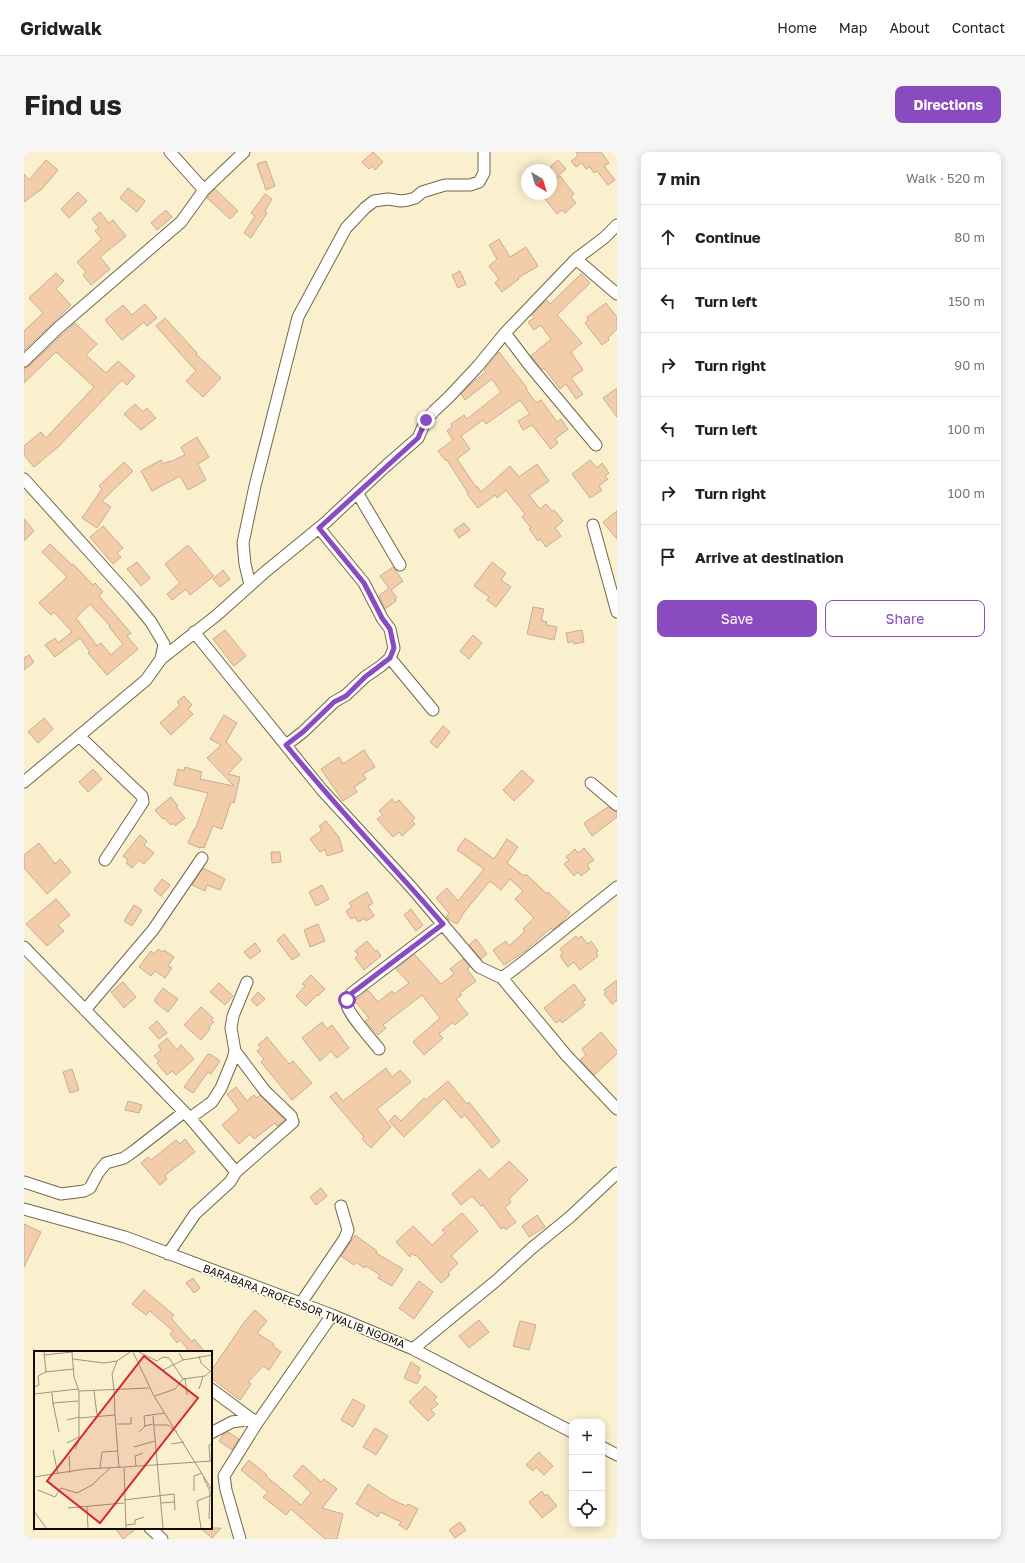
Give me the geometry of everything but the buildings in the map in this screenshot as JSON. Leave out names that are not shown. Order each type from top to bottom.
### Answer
[{"type":"street","points":[[170,152],[204,190]]},
{"type":"street","points":[[24,361],[58,328],[181,222],[204,190],[244,152]]},
{"type":"street","points":[[250,585],[245,564],[243,543],[255,486],[266,447],[292,338],[298,318],[310,293],[346,228],[365,208],[374,202],[388,199],[401,201],[415,198],[422,192],[445,185],[470,185],[479,182],[484,173],[484,152]]},
{"type":"street","points":[[24,782],[146,680],[161,659],[217,615],[265,572],[319,528],[418,438],[426,420],[478,366],[505,333],[576,259],[604,238],[617,225]]},
{"type":"street","points":[[576,259],[617,294]]},
{"type":"street","points":[[505,333],[530,366],[596,445]]},
{"type":"street","points":[[24,479],[151,622],[164,644],[161,659]]},
{"type":"street","points":[[358,494],[400,565]]},
{"type":"street","points":[[592,525],[617,612]]},
{"type":"street","points":[[286,745],[303,732],[334,702],[346,696],[365,677],[390,658],[394,648],[390,629],[382,618],[364,583],[319,528]]},
{"type":"street","points":[[194,632],[322,790],[411,887],[479,967],[502,978],[566,1055],[617,1109]]},
{"type":"street","points":[[390,658],[433,710]]},
{"type":"street","points":[[79,736],[142,796],[143,799],[143,802],[105,860]]},
{"type":"street","points":[[591,783],[617,805]]},
{"type":"street","points":[[85,1010],[153,930],[202,858]]},
{"type":"street","points":[[502,978],[617,887]]},
{"type":"street","points":[[379,1049],[351,1013],[347,1005],[347,1000],[352,993],[443,924]]},
{"type":"street","points":[[24,947],[187,1115],[236,1172]]},
{"type":"street","points":[[24,1182],[61,1194],[87,1190],[92,1186],[98,1173],[106,1163],[124,1158],[187,1115],[208,1105],[221,1088],[231,1064],[235,1051],[231,1028],[233,1016],[247,982]]},
{"type":"street","points":[[168,1254],[195,1214],[230,1182],[236,1172],[293,1122],[293,1119],[265,1090],[235,1051]]},
{"type":"street","points":[[413,1349],[497,1280],[532,1248],[570,1217],[617,1173]]},
{"type":"street","points":[[301,1303],[345,1238],[348,1230],[341,1206]]},
{"type":"street","name":"BARABARA PROFESSOR TWALIB NGOMA","points":[[24,1209],[125,1237],[332,1315],[413,1349],[569,1430]]},
{"type":"street","points":[[240,1539],[226,1490],[224,1476],[255,1421],[332,1315]]},
{"type":"street","points":[[212,1390],[255,1421]]},
{"type":"street","points":[[212,1432],[232,1422],[255,1421]]},
{"type":"street","points":[[605,1449],[617,1455]]},
{"type":"street","points":[[151,1529],[162,1539]]},
{"type":"route","points":[[347,1000],[352,993],[443,924],[322,790],[286,745],[315,721],[326,708],[346,696],[365,677],[390,658],[394,648],[390,629],[382,618],[364,583],[319,528],[418,438],[426,420]]}]
